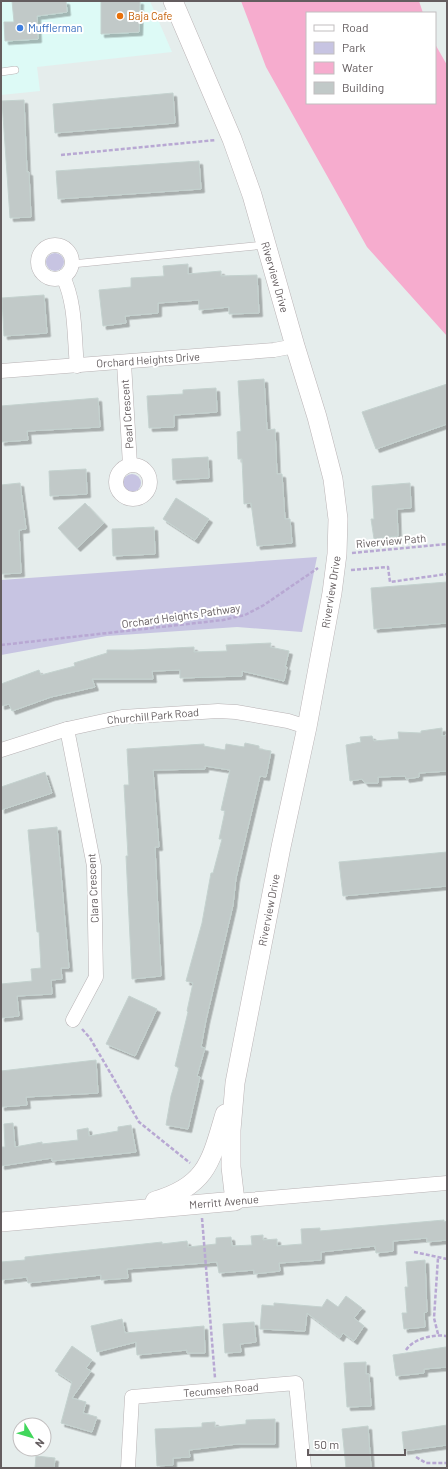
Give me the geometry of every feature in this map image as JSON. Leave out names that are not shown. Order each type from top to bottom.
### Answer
[{"type":"street","name":"Riverview Drive","points":[[172,1],[232,139],[252,195],[317,417],[333,479],[338,519],[337,554],[307,727],[281,847],[235,1084],[231,1130],[235,1201]]},
{"type":"street","points":[[52,245],[63,246],[70,254],[72,264],[70,269],[63,277],[51,278],[41,272],[38,261],[42,250],[52,245]]},
{"type":"street","points":[[63,277],[68,287],[71,305],[77,366]]},
{"type":"street","name":"Orchard Heights Drive","points":[[1,371],[124,363],[274,350],[295,346]]},
{"type":"street","name":"Pearl Crescent","points":[[124,363],[130,466]]},
{"type":"street","name":"Churchill Park Road","points":[[1,750],[67,729],[122,716],[218,711],[236,712],[283,720],[307,727]]},
{"type":"street","name":"Clara Crescent","points":[[67,729],[94,866],[96,977],[73,1020]]},
{"type":"street","points":[[128,1211],[177,1194],[199,1177],[213,1155],[235,1084]]},
{"type":"street","name":"Merritt Avenue","points":[[1,1222],[447,1183]]},
{"type":"street","name":"Tecumseh Road","points":[[128,1468],[132,1397],[296,1383],[304,1468]]},
{"type":"lane","points":[[1,72],[15,70]]},
{"type":"lane","points":[[72,264],[266,245]]},
{"type":"path","points":[[61,155],[232,139]]},
{"type":"path","name":"Riverview Path","points":[[337,554],[447,544]]},
{"type":"path","name":"Orchard Heights Pathway","points":[[1,645],[163,627],[245,615],[264,605],[318,568],[319,562]]},
{"type":"path","points":[[351,570],[388,567],[390,582],[447,574]]},
{"type":"path","points":[[73,1020],[90,1038],[139,1122],[196,1168],[199,1171],[199,1177]]},
{"type":"path","points":[[201,1204],[216,1390]]},
{"type":"path","points":[[414,1252],[447,1259]]},
{"type":"path","points":[[438,1258],[434,1318],[438,1334]]},
{"type":"path","points":[[406,1350],[411,1343],[438,1334],[447,1336]]},
{"type":"path","points":[[416,1457],[426,1463],[447,1463]]},
{"type":"shaded area","points":[[1,1],[150,1],[172,52],[37,67],[40,91],[1,95]]},
{"type":"green space","points":[[55,253],[61,256],[64,262],[61,268],[55,271],[49,268],[46,262],[49,256]]},
{"type":"green space","points":[[132,474],[138,477],[141,483],[138,489],[132,492],[126,489],[123,483],[126,477]]},
{"type":"green space","points":[[317,557],[302,632],[237,627],[107,636],[1,655],[1,580]]},
{"type":"water","points":[[241,1],[419,1],[423,12],[306,12],[306,104],[436,104],[436,46],[447,65],[447,336],[367,247],[266,67]]},
{"type":"building","points":[[12,1],[66,1],[67,12],[37,16],[38,39],[5,41],[4,22],[14,22]]},
{"type":"building","name":"Baja Cafe","points":[[101,1],[140,1],[139,32],[101,34]]},
{"type":"building","points":[[173,93],[175,123],[55,133],[53,104]]},
{"type":"building","points":[[24,100],[27,172],[29,172],[31,217],[10,218],[2,101]]},
{"type":"building","points":[[199,161],[201,189],[58,199],[56,171]]},
{"type":"building","points":[[188,264],[188,274],[221,271],[221,276],[257,275],[259,313],[229,314],[229,307],[199,310],[199,300],[158,303],[158,313],[125,316],[126,323],[103,326],[99,290],[131,287],[131,278],[164,276],[163,266]]},
{"type":"building","points":[[44,295],[47,333],[4,336],[2,298]]},
{"type":"building","points":[[264,379],[267,430],[275,429],[277,474],[282,474],[285,519],[290,519],[292,543],[257,546],[251,503],[244,504],[242,459],[238,459],[237,432],[241,431],[238,381]]},
{"type":"building","points":[[447,384],[447,424],[376,449],[362,412]]},
{"type":"building","points":[[216,388],[217,412],[174,415],[174,427],[149,428],[147,396],[183,394],[183,390]]},
{"type":"building","points":[[98,398],[100,427],[27,431],[28,440],[1,442],[1,406]]},
{"type":"building","points":[[208,457],[209,478],[173,480],[172,459]]},
{"type":"building","points":[[86,469],[87,494],[50,496],[49,471]]},
{"type":"building","points":[[20,483],[26,529],[19,530],[21,573],[1,574],[1,485]]},
{"type":"building","points":[[410,483],[411,508],[397,509],[398,536],[374,539],[371,519],[374,519],[372,486]]},
{"type":"building","points":[[176,498],[209,519],[195,540],[163,519]]},
{"type":"building","points":[[85,503],[104,523],[77,548],[58,528]]},
{"type":"building","points":[[154,527],[155,554],[113,556],[112,529]]},
{"type":"building","points":[[447,582],[447,623],[374,629],[371,588]]},
{"type":"building","points":[[271,643],[270,647],[289,651],[285,667],[287,667],[284,681],[242,671],[242,676],[180,678],[180,670],[152,671],[153,679],[92,679],[95,687],[51,697],[12,711],[9,704],[1,706],[1,684],[39,670],[41,675],[75,666],[74,663],[107,653],[107,650],[194,647],[194,652],[227,651],[226,645]]},
{"type":"building","points":[[442,728],[442,736],[447,735],[447,771],[419,773],[419,777],[406,779],[405,776],[378,777],[378,783],[365,783],[362,779],[350,781],[346,745],[361,742],[360,737],[372,736],[374,741],[399,739],[398,732],[421,733],[421,731]]},
{"type":"building","points":[[245,743],[259,746],[259,749],[271,751],[266,777],[260,776],[236,878],[233,905],[206,1020],[201,1047],[205,1048],[197,1076],[200,1077],[188,1129],[166,1125],[171,1096],[179,1068],[175,1066],[188,1012],[193,983],[186,981],[202,923],[211,873],[213,873],[222,839],[219,839],[225,811],[221,810],[230,770],[205,766],[205,769],[153,770],[159,847],[155,847],[161,976],[132,979],[124,785],[129,785],[127,749],[204,744],[204,746],[225,750],[226,744],[244,747]]},
{"type":"building","points":[[45,772],[52,793],[1,810],[1,787]]},
{"type":"building","points":[[57,827],[69,968],[61,968],[62,979],[51,980],[52,994],[17,996],[19,1016],[1,1018],[1,984],[32,981],[31,969],[41,968],[39,932],[37,932],[28,830]]},
{"type":"building","points":[[447,852],[447,886],[343,896],[339,862]]},
{"type":"building","points":[[129,996],[157,1009],[135,1056],[106,1044]]},
{"type":"building","points":[[96,1060],[98,1093],[26,1097],[27,1105],[1,1107],[1,1071]]},
{"type":"building","points":[[13,1123],[15,1147],[42,1142],[42,1144],[78,1140],[77,1130],[88,1128],[89,1136],[118,1131],[118,1127],[131,1125],[136,1152],[52,1161],[52,1158],[1,1166],[1,1147],[5,1147],[4,1124]]},
{"type":"building","points":[[444,1220],[444,1222],[447,1221],[447,1240],[427,1242],[427,1238],[393,1241],[393,1251],[376,1253],[375,1246],[321,1252],[321,1260],[279,1263],[280,1271],[254,1274],[254,1270],[219,1273],[217,1262],[127,1269],[128,1278],[101,1280],[101,1275],[28,1283],[27,1277],[1,1280],[1,1262],[25,1260],[25,1257],[162,1242],[162,1244],[187,1241],[188,1247],[216,1244],[216,1238],[231,1237],[232,1246],[252,1245],[251,1236],[263,1235],[263,1240],[277,1239],[277,1246],[302,1244],[301,1229],[320,1228],[320,1231]]},
{"type":"building","points":[[425,1260],[427,1312],[424,1313],[425,1327],[404,1329],[402,1313],[407,1313],[405,1287],[408,1287],[406,1262]]},
{"type":"building","points":[[346,1296],[362,1308],[354,1318],[364,1326],[354,1341],[343,1333],[340,1338],[307,1313],[305,1331],[260,1329],[262,1305],[274,1306],[274,1303],[322,1307],[327,1299],[338,1307]]},
{"type":"building","points":[[122,1319],[125,1333],[204,1326],[205,1353],[187,1353],[187,1350],[137,1355],[136,1342],[97,1352],[91,1326]]},
{"type":"building","points":[[254,1322],[256,1342],[240,1344],[241,1352],[225,1353],[223,1324]]},
{"type":"building","points":[[72,1346],[92,1360],[86,1368],[91,1371],[72,1398],[86,1402],[83,1413],[97,1417],[92,1432],[61,1423],[72,1382],[55,1371]]},
{"type":"building","points":[[446,1347],[447,1367],[424,1369],[424,1373],[396,1376],[393,1355]]},
{"type":"building","points":[[366,1362],[366,1374],[369,1374],[371,1406],[347,1407],[344,1363]]},
{"type":"building","points":[[275,1419],[275,1444],[237,1444],[189,1450],[190,1457],[173,1458],[173,1465],[157,1466],[155,1429],[202,1427],[202,1423],[215,1422],[215,1427],[246,1424],[246,1420]]},
{"type":"building","points":[[447,1425],[447,1445],[404,1451],[402,1432]]},
{"type":"building","points":[[368,1426],[371,1468],[346,1468],[342,1429]]},
{"type":"building","points":[[36,1457],[55,1458],[54,1468],[35,1468]]},
{"type":"place","name":"Baja Cafe","points":[[120,16]]},
{"type":"place","name":"Mufflerman","points":[[20,28]]}]
